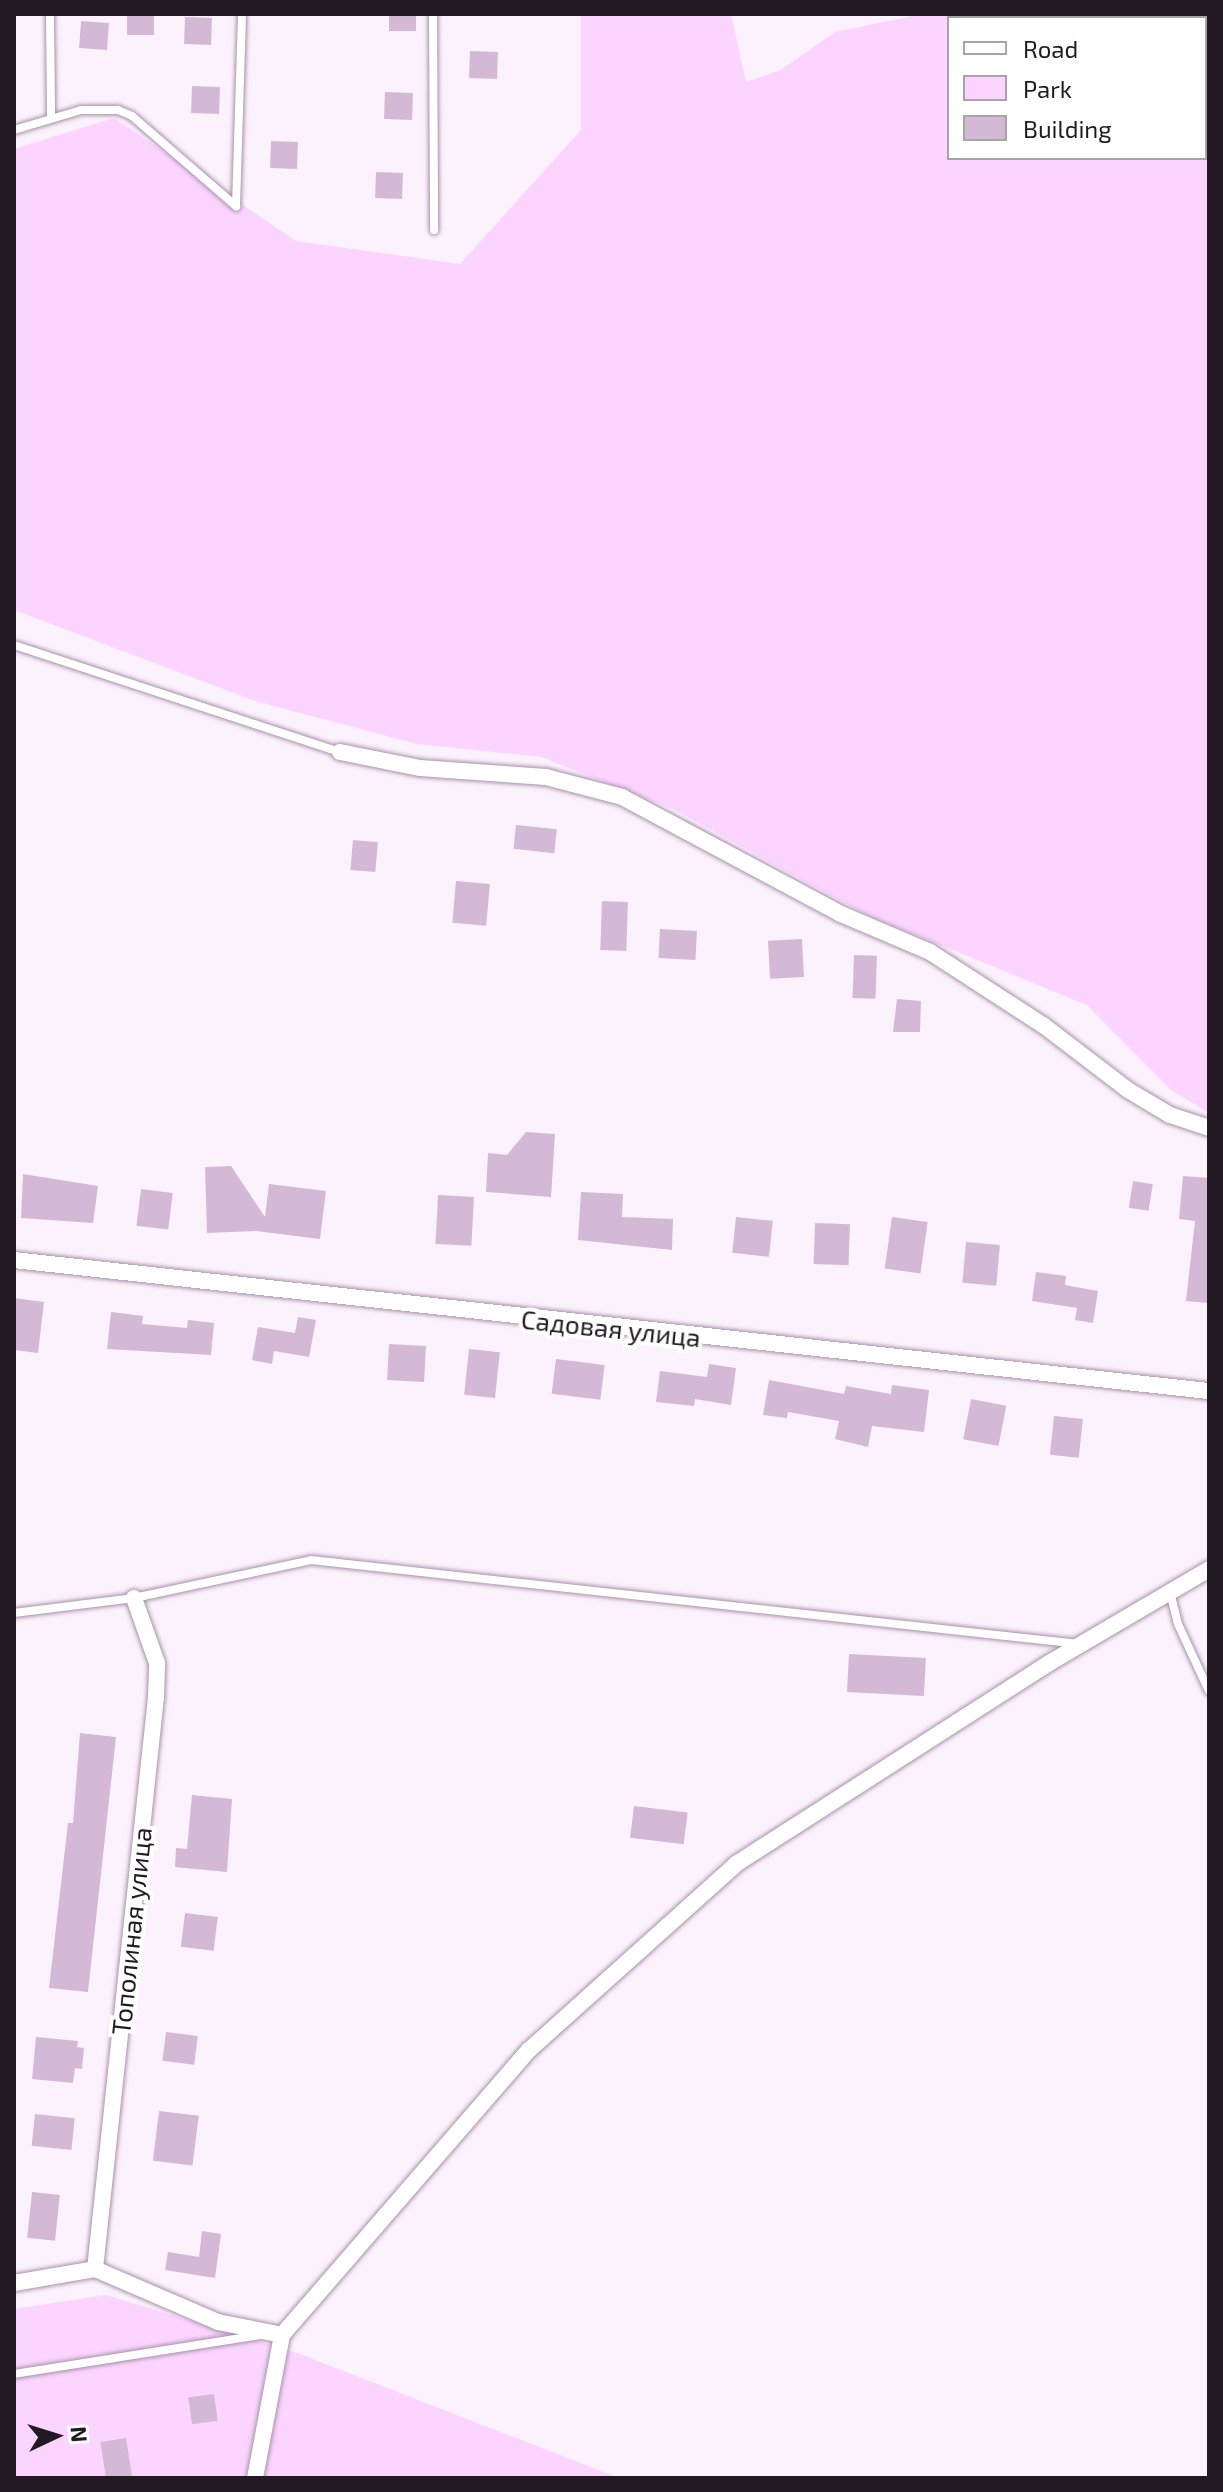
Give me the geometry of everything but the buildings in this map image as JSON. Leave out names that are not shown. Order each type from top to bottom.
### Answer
[{"type":"street","points":[[340,752],[420,768],[546,777],[622,797],[841,914],[930,952],[1043,1025],[1128,1090],[1170,1115],[1209,1128]]},
{"type":"street","name":"Садовая улица","points":[[14,1260],[1209,1391]]},
{"type":"street","points":[[255,2478],[274,2334],[529,2050],[736,1864],[1083,1644],[1209,1569]]},
{"type":"street","name":"Тополиная улица","points":[[95,2269],[156,1697],[152,1636],[134,1598]]},
{"type":"street","points":[[14,2283],[95,2269],[218,2322],[274,2334]]},
{"type":"lane","points":[[50,14],[51,118]]},
{"type":"lane","points":[[14,130],[103,107],[132,116],[236,206],[242,14]]},
{"type":"lane","points":[[433,14],[434,230]]},
{"type":"lane","points":[[14,645],[340,752]]},
{"type":"lane","points":[[14,1613],[134,1598],[311,1560],[1083,1644]]},
{"type":"lane","points":[[1170,1592],[1178,1624],[1209,1691]]},
{"type":"lane","points":[[14,2374],[274,2334]]},
{"type":"green space","points":[[581,14],[731,14],[746,82],[781,70],[835,32],[922,14],[1104,14],[947,16],[947,160],[1207,160],[1209,53],[1209,1113],[1171,1090],[1087,1005],[867,915],[673,809],[541,757],[417,744],[255,701],[14,610],[14,149],[114,118],[296,241],[460,264],[581,130]]},
{"type":"green space","points":[[106,2295],[300,2354],[619,2478],[14,2478],[14,2309]]}]
